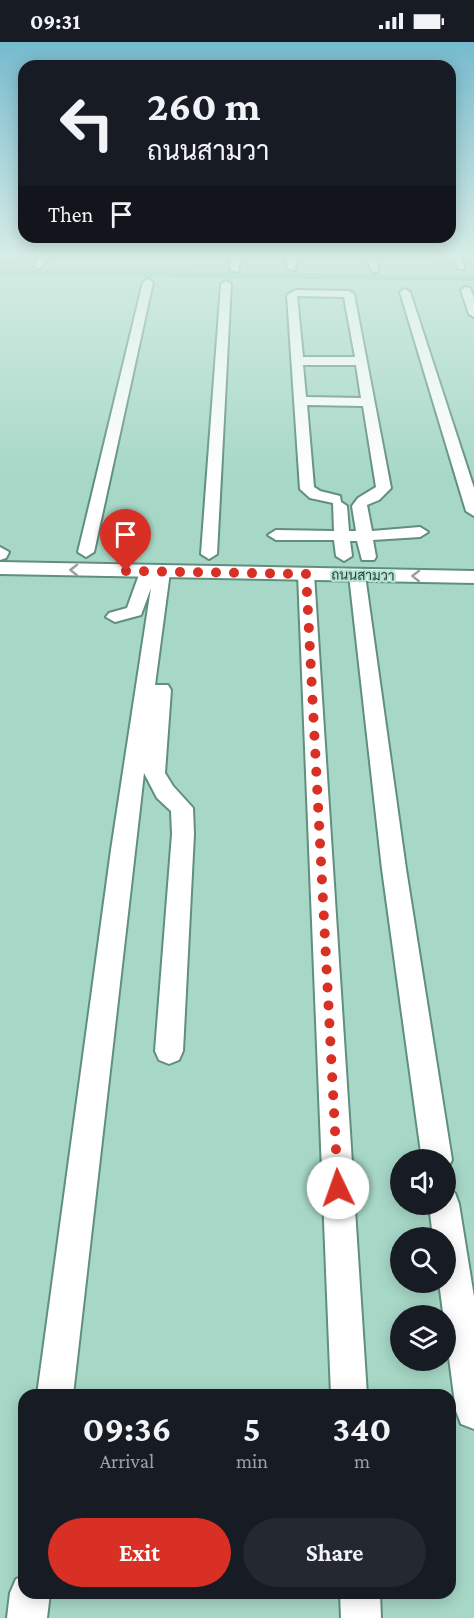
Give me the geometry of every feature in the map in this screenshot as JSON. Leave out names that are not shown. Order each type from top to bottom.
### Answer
[{"type":"street","points":[[86,552],[137,330]]},
{"type":"street","points":[[209,554],[223,330]]},
{"type":"street","points":[[295,330],[307,489],[315,495],[337,503]]},
{"type":"street","points":[[355,330],[384,488],[374,498],[362,503]]},
{"type":"street","points":[[417,330],[474,511]]},
{"type":"street","points":[[297,361],[361,361]]},
{"type":"street","points":[[299,401],[369,402]]},
{"type":"street","points":[[337,503],[349,494],[362,503]]},
{"type":"street","points":[[337,503],[353,556],[394,869],[435,1149]]},
{"type":"street","points":[[353,556],[365,536],[362,503]]},
{"type":"street","points":[[365,536],[420,532]]},
{"type":"street","points":[[276,535],[353,556]]},
{"type":"street","points":[[353,556],[365,536]]},
{"type":"street","name":"ถนนสามวา","points":[[0,557],[86,552],[474,560]]},
{"type":"street","name":"ถนนสามวา","points":[[0,557],[160,572],[306,574],[353,556],[474,577]]},
{"type":"street","points":[[115,617],[135,611],[160,572]]},
{"type":"street","points":[[160,572],[154,773],[165,792],[182,808],[183,834],[169,1051]]},
{"type":"street","points":[[56,1389],[122,850],[160,572]]},
{"type":"street","points":[[306,574],[349,1389]]},
{"type":"street","points":[[446,1215],[474,1411]]},
{"type":"street","points":[[27,1618],[29,1599]]},
{"type":"street","points":[[360,1599],[361,1618]]},
{"type":"route","points":[[126,571],[306,574],[317,828],[338,1188]]}]
